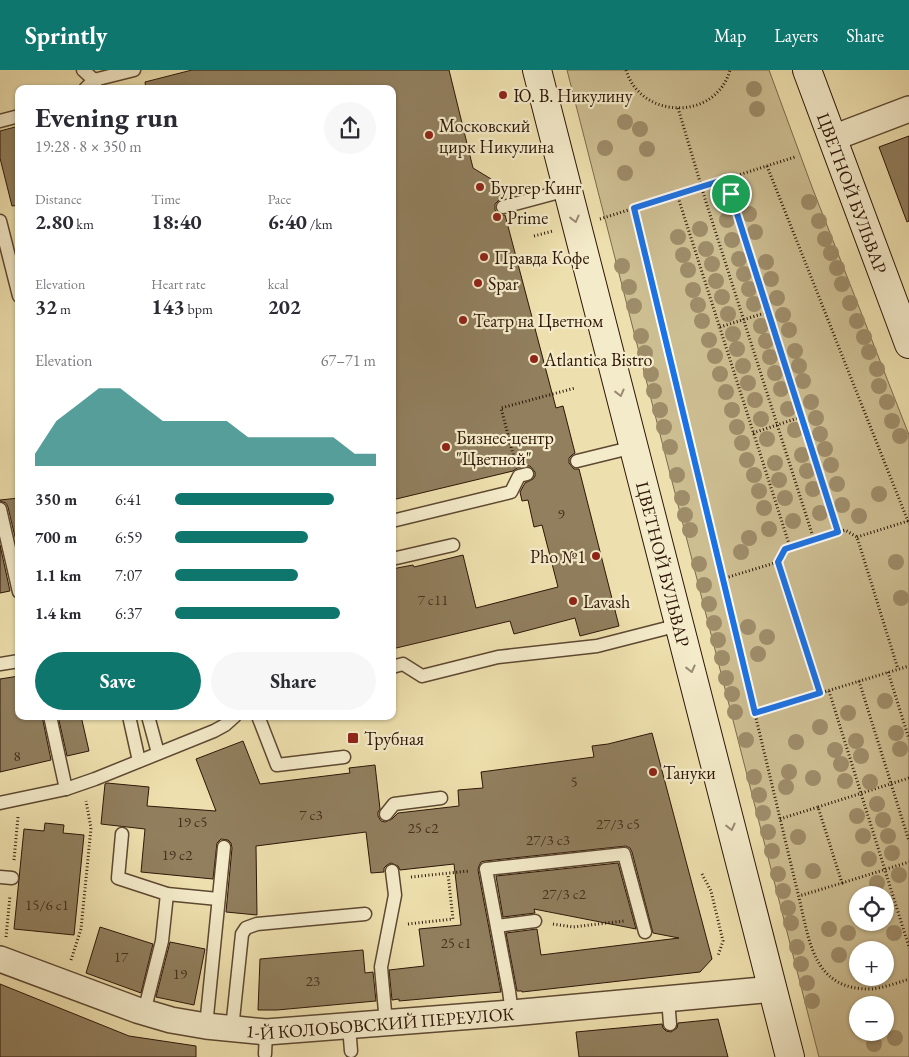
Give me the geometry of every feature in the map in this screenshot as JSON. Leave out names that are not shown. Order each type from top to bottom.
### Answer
[{"type":"main road","name":"ЦВЕТНОЙ БУЛЬВАР","points":[[537,70],[790,1057]]},
{"type":"main road","name":"ЦВЕТНОЙ БУЛЬВАР","points":[[807,70],[833,138],[902,303],[909,344]]},
{"type":"street","points":[[833,138],[909,109]]},
{"type":"street","name":"1-Й КОЛОБОВСКИЙ ПЕРЕУЛОК","points":[[0,959],[144,1012],[171,1020],[232,1029],[266,1043],[349,1026],[773,989]]},
{"type":"lane","points":[[82,70],[91,85]]},
{"type":"lane","points":[[95,85],[134,70]]},
{"type":"lane","points":[[0,121],[15,117]]},
{"type":"lane","points":[[503,207],[567,190]]},
{"type":"lane","points":[[0,220],[15,280]]},
{"type":"lane","points":[[577,461],[634,447]]},
{"type":"lane","points":[[396,520],[511,492],[523,475]]},
{"type":"lane","points":[[0,509],[15,575]]},
{"type":"lane","points":[[396,558],[453,545]]},
{"type":"lane","points":[[396,666],[403,664],[422,676],[498,658],[597,646],[679,625]]},
{"type":"lane","points":[[0,664],[15,662]]},
{"type":"lane","points":[[51,720],[66,789]]},
{"type":"lane","points":[[130,720],[139,761]]},
{"type":"lane","points":[[149,720],[158,753]]},
{"type":"lane","points":[[0,803],[66,789],[214,731],[231,720]]},
{"type":"lane","points":[[260,720],[277,765],[344,756]]},
{"type":"lane","points":[[386,814],[394,804],[441,798]]},
{"type":"lane","points":[[122,834],[118,878],[167,894],[218,899]]},
{"type":"lane","points":[[206,1026],[224,847]]},
{"type":"lane","points":[[512,1013],[510,991],[486,869],[624,854],[645,932]]},
{"type":"lane","points":[[386,1023],[381,967],[395,895],[393,875]]},
{"type":"lane","points":[[144,1012],[162,941],[167,894]]},
{"type":"lane","points":[[232,1029],[242,934],[246,928],[257,924],[365,914]]},
{"type":"lane","points":[[497,926],[535,921]]},
{"type":"lane","points":[[668,999],[670,1024]]},
{"type":"lane","points":[[349,1026],[351,1051]]},
{"type":"path","points":[[626,70],[636,89],[646,99],[659,105],[678,108],[687,108],[700,104],[712,96],[722,86],[730,70]]},
{"type":"path","points":[[678,108],[701,187],[814,540]]},
{"type":"path","points":[[600,219],[795,157]]},
{"type":"path","points":[[767,166],[908,522],[857,537]]},
{"type":"path","points":[[726,179],[838,532]]},
{"type":"path","points":[[677,194],[790,548]]},
{"type":"path","points":[[634,208],[798,896],[814,954],[824,972],[836,981],[854,987],[872,989],[909,979]]},
{"type":"path","points":[[534,236],[554,231]]},
{"type":"path","points":[[720,327],[768,312]]},
{"type":"path","points":[[523,475],[501,408],[575,388]]},
{"type":"path","points":[[753,433],[801,417]]},
{"type":"path","points":[[722,579],[778,562],[785,549],[845,530],[857,537],[898,670]]},
{"type":"path","points":[[778,562],[820,693]]},
{"type":"path","points":[[755,713],[909,666]]},
{"type":"path","points":[[888,672],[909,739]]},
{"type":"path","points":[[859,681],[909,841]]},
{"type":"path","points":[[829,691],[909,947]]},
{"type":"path","points":[[780,819],[909,778]]},
{"type":"path","points":[[69,968],[81,929],[91,828],[82,783]]},
{"type":"path","points":[[818,807],[842,883]]},
{"type":"path","points":[[798,896],[909,862]]},
{"type":"path","points":[[393,875],[466,872]]},
{"type":"path","points":[[389,926],[453,919],[448,874]]},
{"type":"path","points":[[702,874],[711,891],[723,941],[718,956]]},
{"type":"path","points":[[535,921],[573,927],[642,918]]},
{"type":"shaded area","points":[[567,70],[769,70],[812,187],[909,435],[909,1057],[819,1057]]},
{"type":"building","points":[[192,70],[449,70],[473,168],[496,182],[501,199],[495,204],[495,210],[500,215],[505,215],[556,408],[563,406],[575,453],[569,458],[569,463],[574,469],[579,469],[619,626],[580,636],[575,618],[514,634],[510,621],[396,648],[396,568],[413,565],[414,567],[463,555],[476,608],[558,587],[542,525],[534,527],[528,500],[522,501],[520,492],[525,483],[535,476],[535,472],[530,466],[396,499],[396,85],[145,85],[145,82]]},
{"type":"building","points":[[15,127],[15,206],[12,206],[0,158],[0,131]]},
{"type":"building","points":[[909,136],[909,221],[907,222],[879,147]]},
{"type":"building","points":[[15,498],[15,537],[8,507],[6,503],[0,500]]},
{"type":"building","points":[[0,545],[10,591],[0,593]]},
{"type":"building","points":[[15,677],[15,720],[43,720],[51,760],[0,772],[0,679]]},
{"type":"building","points":[[59,720],[82,720],[89,751],[67,756]]},
{"type":"building","points":[[652,733],[712,959],[700,972],[522,992],[517,991],[506,933],[537,929],[541,955],[679,938],[653,933],[632,852],[626,846],[481,862],[478,870],[501,992],[399,1001],[399,999],[392,1000],[389,970],[424,966],[419,929],[461,925],[454,864],[400,870],[398,866],[391,863],[384,868],[384,872],[371,873],[366,832],[256,846],[257,915],[226,912],[232,848],[228,840],[221,839],[217,843],[213,879],[141,872],[145,829],[101,824],[105,784],[107,783],[149,787],[147,806],[216,811],[196,759],[243,741],[260,784],[350,773],[349,768],[375,765],[380,809],[378,816],[381,821],[385,822],[392,819],[398,813],[459,806],[458,790],[483,788],[481,772],[594,757],[592,746]]},
{"type":"building","points":[[45,823],[64,825],[63,833],[84,835],[74,935],[14,929],[24,829],[44,831]]},
{"type":"building","points":[[618,863],[636,929],[534,909],[535,913],[503,917],[496,876]]},
{"type":"building","points":[[100,927],[153,944],[141,993],[86,973]]},
{"type":"building","points":[[170,942],[205,949],[194,1005],[156,997]]},
{"type":"building","points":[[363,950],[365,973],[373,972],[376,1001],[258,1010],[260,959]]},
{"type":"building","points":[[0,984],[129,1036],[196,1046],[196,1057],[0,1057]]},
{"type":"building","points":[[718,1019],[728,1057],[579,1057],[576,1032],[662,1024],[666,1031],[671,1032],[677,1028],[678,1023]]},
{"type":"place","name":"Ю. В. Никулину","points":[[503,95]]},
{"type":"place","name":"Московский цирк Никулина","points":[[429,135]]},
{"type":"place","name":"Бургер Кинг","points":[[480,187]]},
{"type":"place","name":"Prime","points":[[497,217]]},
{"type":"place","name":"Правда Кофе","points":[[484,257]]},
{"type":"place","name":"Spar","points":[[478,283]]},
{"type":"place","name":"Театр на Цветном","points":[[463,320]]},
{"type":"place","name":"Atlantica Bistro","points":[[534,359]]},
{"type":"place","name":"Бизнес-центр \"Цветной\"","points":[[446,447]]},
{"type":"place","name":"Pho №1","points":[[596,556]]},
{"type":"place","name":"Lavash","points":[[573,601]]},
{"type":"place","name":"Трубная","points":[[353,738]]},
{"type":"place","name":"Тануки","points":[[653,772]]},
{"type":"route","points":[[726,179],[731,194],[838,532],[785,549],[778,562],[820,693],[755,713],[634,208],[726,179]]}]
